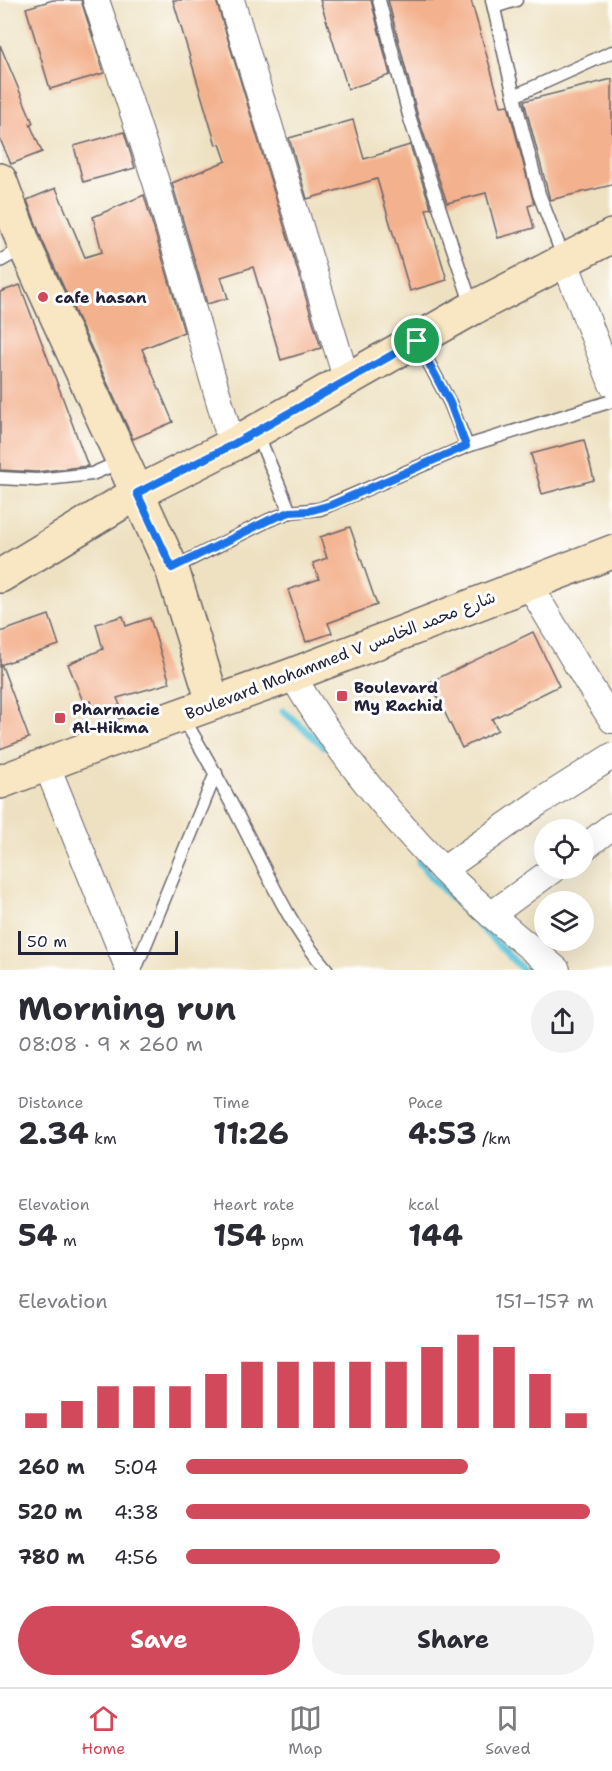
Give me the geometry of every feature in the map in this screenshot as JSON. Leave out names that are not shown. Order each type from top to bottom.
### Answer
[{"type":"street","points":[[96,0],[244,438]]},
{"type":"street","points":[[231,0],[347,381]]},
{"type":"street","points":[[0,180],[12,254],[122,461],[172,568],[213,702]]},
{"type":"street","points":[[0,576],[137,493],[244,438],[473,308],[612,236]]},
{"type":"street","points":[[565,262],[612,384]]},
{"type":"street","name":"Boulevard Mohammed V شارع محمد الخامس","points":[[0,782],[213,702],[292,675],[612,552]]},
{"type":"street","points":[[528,583],[612,720]]},
{"type":"street","points":[[292,675],[308,703],[353,766],[443,870],[491,915],[557,970]]},
{"type":"street","points":[[443,870],[538,803],[612,756]]},
{"type":"street","points":[[47,765],[129,970]]},
{"type":"street","points":[[594,840],[612,826]]},
{"type":"street","points":[[491,915],[540,879]]},
{"type":"lane","points":[[379,0],[410,119],[473,308]]},
{"type":"lane","points":[[516,0],[493,4],[539,194],[565,262]]},
{"type":"lane","points":[[514,96],[612,52]]},
{"type":"lane","points":[[417,341],[450,403],[466,446]]},
{"type":"lane","points":[[172,568],[290,512],[309,511],[331,505],[466,446],[612,401]]},
{"type":"lane","points":[[244,438],[290,512]]},
{"type":"lane","points":[[0,478],[37,480],[92,474],[122,461]]},
{"type":"lane","points":[[181,714],[216,773],[270,882],[289,915],[327,970]]},
{"type":"lane","points":[[135,970],[216,773]]},
{"type":"building","points":[[53,0],[81,0],[104,73],[50,89],[26,8]]},
{"type":"building","points":[[173,0],[216,0],[321,348],[281,360],[253,267],[221,277],[228,298],[207,304],[172,183],[226,161],[220,144],[216,145]]},
{"type":"building","points":[[320,0],[371,0],[390,75],[348,89]]},
{"type":"building","points":[[388,0],[471,0],[501,106],[508,105],[534,204],[528,206],[534,228],[498,238],[486,193],[447,203],[418,117]]},
{"type":"building","points":[[0,45],[33,123],[30,124],[42,152],[11,164],[0,139]]},
{"type":"building","points":[[612,79],[612,185],[550,200],[524,101]]},
{"type":"building","points":[[353,120],[364,159],[410,145],[431,208],[426,209],[447,280],[410,291],[377,179],[307,199],[289,138]]},
{"type":"building","points":[[124,132],[135,168],[83,182],[74,146]]},
{"type":"building","points":[[56,188],[85,257],[102,252],[93,217],[144,195],[184,332],[142,349],[173,422],[133,439],[42,240],[27,200]]},
{"type":"building","points":[[20,285],[88,466],[36,472],[0,470],[0,292]]},
{"type":"building","points":[[584,440],[594,480],[542,494],[531,454]]},
{"type":"building","points":[[350,527],[377,605],[328,623],[332,633],[306,642],[288,590],[319,579],[313,563],[327,558],[320,537]]},
{"type":"building","points":[[49,615],[59,645],[0,665],[0,632]]},
{"type":"building","points":[[123,616],[126,626],[150,618],[170,683],[117,698],[120,705],[97,715],[91,701],[84,704],[68,664],[103,649],[96,624]]},
{"type":"building","points":[[533,632],[559,686],[492,719],[498,730],[462,748],[430,682]]},
{"type":"building","points":[[0,666],[2,666],[29,738],[0,749]]},
{"type":"waterway","points":[[283,711],[324,746]]},
{"type":"waterway","points":[[419,862],[523,970]]},
{"type":"place","name":"cafe hasan","points":[[43,297]]},
{"type":"place","name":"Boulevard My Rachid","points":[[342,696]]},
{"type":"place","name":"Pharmacie Al-Hikma","points":[[60,718]]},
{"type":"route","points":[[417,341],[450,403],[466,446],[331,505],[309,511],[290,512],[269,520],[172,568],[137,493],[232,445],[417,341]]}]
